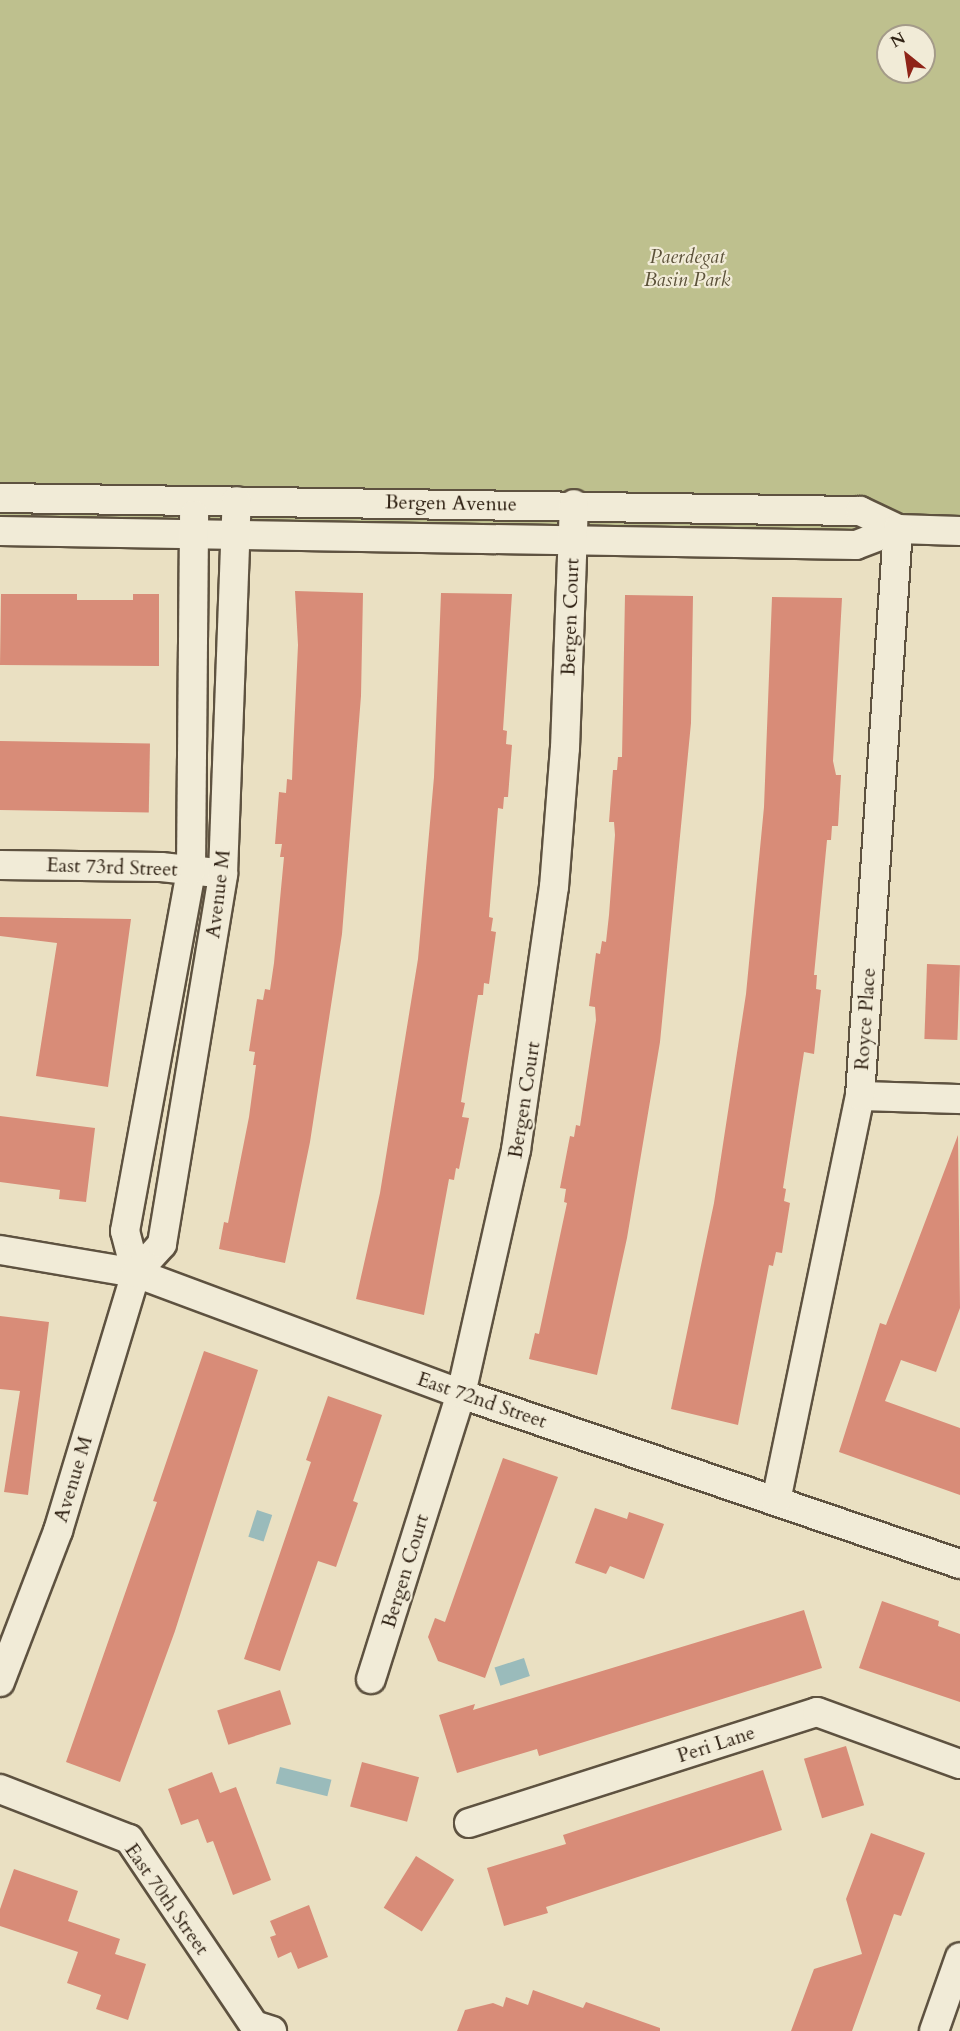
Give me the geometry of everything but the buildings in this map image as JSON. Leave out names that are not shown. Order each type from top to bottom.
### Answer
[{"type":"street","name":"Bergen Avenue","points":[[0,498],[574,504],[860,511],[898,529]]},
{"type":"street","name":"Avenue M","points":[[136,1273],[125,1231],[191,870],[194,500]]},
{"type":"street","name":"Avenue M","points":[[0,1682],[58,1531],[136,1273],[162,1244],[223,874],[237,501]]},
{"type":"street","name":"Bergen Court","points":[[371,1679],[461,1394],[516,1150],[540,1004],[565,748],[574,504]]},
{"type":"street","name":"Bergen Avenue","points":[[0,531],[237,532],[856,545],[898,529],[960,531]]},
{"type":"street","name":"Royce Place","points":[[776,1501],[860,1096],[898,529]]},
{"type":"street","name":"East 73rd Street","points":[[0,865],[191,870],[223,874]]},
{"type":"street","points":[[860,1096],[960,1099]]},
{"type":"street","name":"East 72nd Street","points":[[0,1250],[136,1273],[461,1394],[960,1564]]},
{"type":"street","name":"Peri Lane","points":[[469,1823],[818,1712],[960,1764]]},
{"type":"street","name":"East 70th Street","points":[[0,1789],[129,1839],[254,2025],[272,2031]]},
{"type":"street","points":[[934,2031],[960,1957]]},
{"type":"green space","name":"Paerdegat Basin Park","points":[[0,0],[960,0],[960,539],[0,533]]},
{"type":"water","points":[[257,1510],[272,1515],[264,1542],[248,1537]]},
{"type":"water","points":[[524,1658],[530,1676],[500,1686],[495,1668]]},
{"type":"water","points":[[280,1767],[331,1780],[327,1796],[276,1783]]}]
